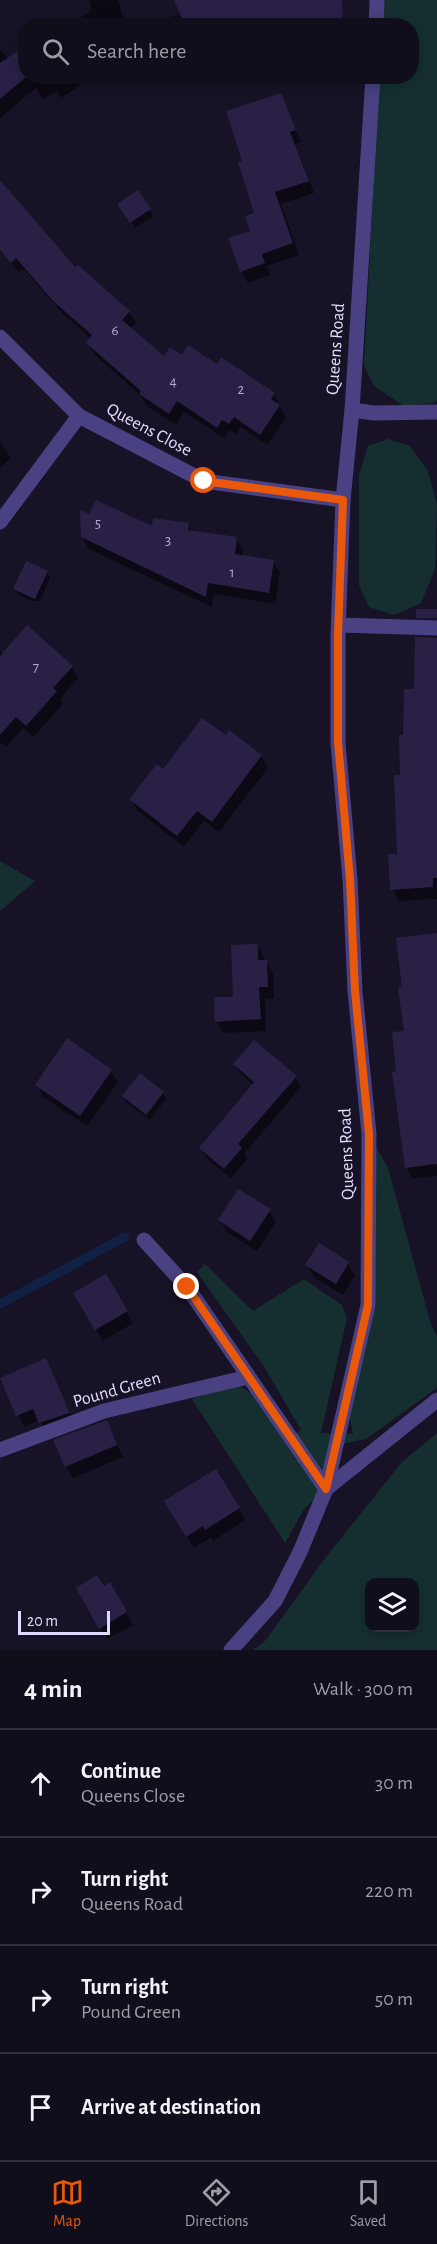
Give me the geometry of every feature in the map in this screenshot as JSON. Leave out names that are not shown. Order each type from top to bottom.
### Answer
[{"type":"street","points":[[376,18],[377,0]]},
{"type":"street","name":"Queens Road","points":[[231,1650],[275,1601],[300,1552],[326,1489],[368,1305],[369,1134],[355,991],[350,879],[338,742],[343,500],[352,410],[372,84]]},
{"type":"street","name":"Queens Close","points":[[0,337],[79,416],[204,481],[343,500]]},
{"type":"street","points":[[352,410],[374,413],[437,412]]},
{"type":"street","name":"Queens Close","points":[[0,522],[79,416]]},
{"type":"street","points":[[339,625],[437,628]]},
{"type":"street","points":[[144,1240],[187,1287],[326,1489],[437,1400]]},
{"type":"street","name":"Pound Green","points":[[0,1450],[104,1411],[248,1377]]},
{"type":"green space","points":[[383,0],[437,0],[437,400],[434,403],[404,406],[375,387],[364,366],[379,84],[419,84],[419,18],[382,18]]},
{"type":"green space","points":[[388,439],[410,446],[428,471],[437,505],[435,569],[421,603],[394,615],[369,607],[359,585],[359,475],[368,446]]},
{"type":"green space","points":[[0,861],[35,881],[0,911]]},
{"type":"green space","points":[[369,1134],[388,1168],[430,1321],[437,1337],[437,1388],[366,1439],[338,1445],[326,1489],[304,1509],[285,1543],[192,1399],[238,1385],[252,1394],[284,1440],[301,1430],[265,1368],[197,1272],[205,1264],[253,1311],[304,1279],[342,1305],[347,1318],[321,1433],[353,1434],[350,1419],[354,1394],[374,1307]]},
{"type":"green space","points":[[437,1433],[437,1650],[253,1650],[265,1641],[326,1557],[402,1462]]},
{"type":"building","points":[[174,0],[342,0],[343,18],[182,18]]},
{"type":"building","points":[[18,51],[18,84],[0,99],[0,63]]},
{"type":"building","points":[[281,93],[296,130],[290,132],[309,181],[275,192],[293,243],[262,254],[265,263],[240,272],[228,238],[250,231],[245,216],[254,213],[238,162],[242,161],[226,111]]},
{"type":"building","points":[[0,180],[75,267],[78,265],[130,311],[122,320],[164,356],[170,347],[182,355],[188,345],[217,364],[221,357],[275,393],[271,399],[280,405],[260,435],[234,417],[229,424],[222,420],[217,428],[177,401],[169,414],[139,394],[141,391],[86,343],[92,335],[53,301],[16,258],[11,263],[0,250]]},
{"type":"building","points":[[138,190],[151,209],[130,223],[117,204]]},
{"type":"building","points":[[96,500],[152,526],[153,518],[189,523],[188,530],[237,537],[235,554],[274,560],[269,593],[208,583],[206,597],[81,537],[80,510],[89,514]]},
{"type":"building","points":[[26,561],[48,571],[35,599],[13,589]]},
{"type":"building","points":[[416,609],[437,609],[437,618],[416,618]]},
{"type":"building","points":[[27,625],[73,666],[53,688],[57,691],[26,726],[16,717],[0,735],[0,656]]},
{"type":"building","points":[[415,637],[437,638],[437,878],[433,878],[433,887],[390,890],[388,854],[397,854],[394,775],[400,775],[399,735],[403,735],[404,689],[414,689]]},
{"type":"building","points":[[202,718],[226,735],[229,730],[262,755],[212,822],[197,811],[177,836],[129,799],[157,764],[163,769]]},
{"type":"building","points":[[437,933],[437,1164],[405,1168],[392,1072],[396,1071],[392,1032],[404,1031],[398,988],[402,987],[396,938]]},
{"type":"building","points":[[258,944],[258,960],[267,960],[268,987],[259,987],[261,1019],[215,1022],[214,997],[233,997],[231,945]]},
{"type":"building","points":[[67,1038],[112,1070],[80,1116],[35,1085]]},
{"type":"building","points":[[254,1040],[297,1076],[238,1144],[242,1148],[224,1169],[199,1148],[254,1082],[233,1064]]},
{"type":"building","points":[[140,1073],[164,1092],[146,1115],[122,1096]]},
{"type":"building","points":[[238,1189],[271,1209],[250,1241],[218,1220]]},
{"type":"building","points":[[319,1243],[349,1262],[336,1284],[305,1265]]},
{"type":"building","points":[[106,1274],[128,1311],[95,1330],[73,1293]]},
{"type":"building","points":[[46,1358],[70,1413],[39,1423],[33,1409],[16,1416],[0,1378]]},
{"type":"building","points":[[107,1420],[117,1445],[65,1467],[53,1440]]},
{"type":"building","points":[[216,1469],[240,1508],[205,1530],[203,1526],[186,1537],[164,1501]]},
{"type":"building","points":[[97,1575],[104,1586],[110,1582],[127,1612],[99,1629],[76,1588]]},
{"type":"waterway","points":[[0,1304],[125,1237]]},
{"type":"route","points":[[187,1287],[326,1489],[338,1445],[368,1305],[369,1134],[355,991],[350,879],[338,742],[338,634],[343,500],[204,481]]}]
